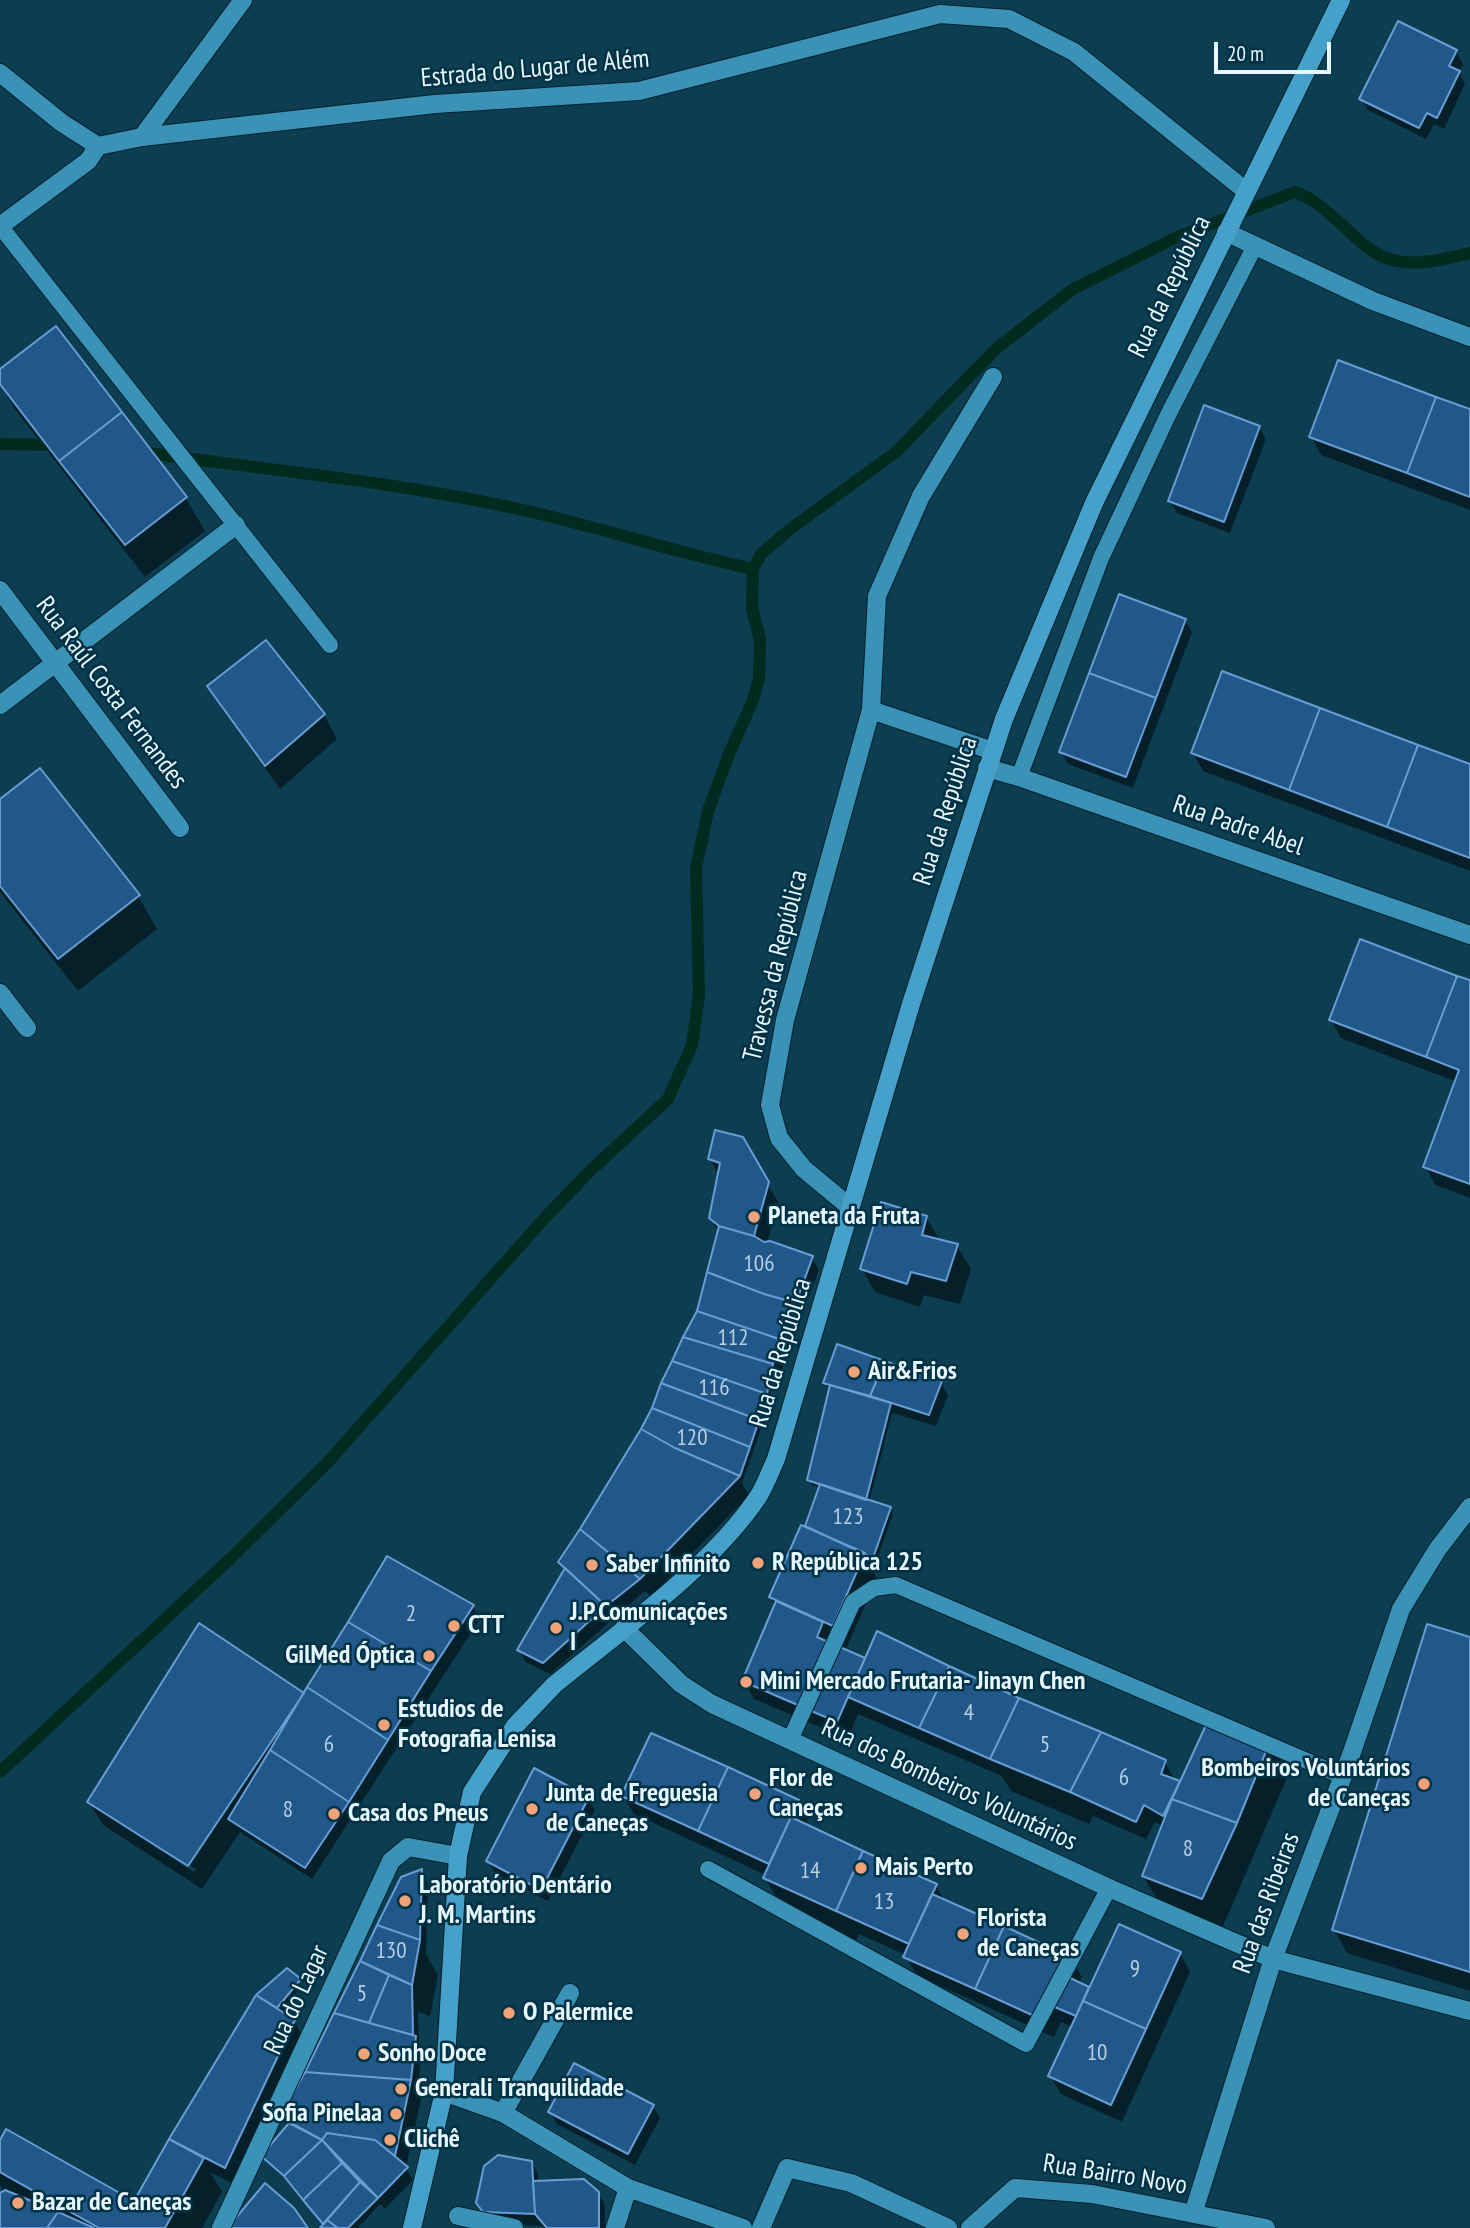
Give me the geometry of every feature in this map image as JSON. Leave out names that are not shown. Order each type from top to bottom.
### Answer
[{"type":"main road","name":"Rua da República","points":[[412,2228],[444,2092],[458,1856],[472,1792],[515,1726],[554,1685],[687,1576],[731,1531],[759,1496],[776,1459],[911,1004],[1004,719],[1094,503],[1341,0]]},
{"type":"street","points":[[142,137],[243,0]]},
{"type":"street","name":"Estrada do Lugar de Além","points":[[99,146],[142,137],[435,104],[639,91],[940,14],[1009,19],[1074,52],[1246,191]]},
{"type":"street","points":[[0,73],[62,123],[99,146],[88,161],[0,226]]},
{"type":"street","points":[[1226,232],[1373,301],[1470,337]]},
{"type":"street","name":"Travessa da República","points":[[851,1208],[804,1169],[779,1138],[770,1105],[785,1020],[871,710],[877,596],[921,496],[993,377]]},
{"type":"street","points":[[0,705],[236,525]]},
{"type":"street","name":"Rua Raúl Costa Fernandes","points":[[0,590],[180,828]]},
{"type":"street","points":[[871,710],[993,751]]},
{"type":"street","name":"Rua Padre Abel","points":[[987,768],[1470,935]]},
{"type":"street","points":[[0,993],[27,1028]]},
{"type":"street","name":"Rua das Ribeiras","points":[[1193,2214],[1273,1959],[1401,1609],[1437,1550],[1470,1507]]},
{"type":"street","name":"Rua dos Bombeiros Voluntários","points":[[624,1628],[681,1684],[712,1704],[1109,1888],[1273,1959],[1470,2011]]},
{"type":"street","name":"Rua do Lagar","points":[[221,2228],[391,1861],[408,1847],[458,1856]]},
{"type":"street","points":[[503,2113],[570,1993]]},
{"type":"street","points":[[444,2092],[503,2113],[628,2188],[743,2228]]},
{"type":"street","points":[[761,2228],[786,2168],[851,2183],[948,2228]]},
{"type":"street","points":[[615,2228],[628,2188]]},
{"type":"street","name":"Rua Bairro Novo","points":[[970,2228],[1015,2188],[1092,2194],[1266,2228]]},
{"type":"street","points":[[458,2216],[514,2228]]},
{"type":"lane","points":[[0,226],[330,645]]},
{"type":"lane","points":[[1019,777],[1101,558],[1169,412],[1255,246]]},
{"type":"lane","points":[[790,1741],[853,1602],[874,1587],[896,1585],[1342,1776]]},
{"type":"lane","points":[[708,1869],[1026,2044],[1109,1888]]},
{"type":"building","points":[[1398,21],[1457,50],[1449,66],[1460,71],[1437,118],[1427,113],[1419,128],[1359,99]]},
{"type":"building","points":[[56,326],[122,412],[59,461],[0,384],[0,369]]},
{"type":"building","points":[[1338,360],[1436,397],[1407,473],[1309,437]]},
{"type":"building","points":[[1436,397],[1470,409],[1470,497],[1407,473]]},
{"type":"building","points":[[1204,405],[1260,426],[1224,522],[1168,501]]},
{"type":"building","points":[[122,412],[187,497],[125,545],[59,461]]},
{"type":"building","points":[[1119,594],[1186,619],[1156,698],[1089,673]]},
{"type":"building","points":[[266,640],[325,714],[265,766],[207,686]]},
{"type":"building","points":[[1222,671],[1320,708],[1289,790],[1191,753]]},
{"type":"building","points":[[1089,673],[1156,698],[1126,777],[1059,752]]},
{"type":"building","points":[[1320,708],[1418,745],[1387,827],[1289,790]]},
{"type":"building","points":[[1418,745],[1470,764],[1470,858],[1387,827]]},
{"type":"building","points":[[40,768],[140,895],[58,959],[0,886],[0,799]]},
{"type":"building","points":[[1360,939],[1457,976],[1426,1057],[1329,1020]]},
{"type":"building","points":[[1457,976],[1470,980],[1470,1184],[1423,1167],[1459,1070],[1426,1057]]},
{"type":"building","points":[[715,1130],[743,1137],[769,1182],[754,1236],[719,1226],[709,1218],[720,1163],[708,1159]]},
{"type":"building","points":[[881,1202],[927,1216],[922,1235],[958,1244],[946,1281],[911,1272],[907,1284],[860,1269]]},
{"type":"building","points":[[719,1226],[813,1256],[796,1303],[707,1272]]},
{"type":"building","points":[[707,1272],[796,1303],[782,1340],[697,1311]]},
{"type":"building","points":[[697,1311],[782,1340],[773,1364],[683,1337]]},
{"type":"building","points":[[683,1337],[773,1364],[767,1394],[672,1361]]},
{"type":"building","name":"Air&Frios","points":[[837,1344],[885,1361],[870,1396],[823,1383]]},
{"type":"building","points":[[672,1361],[767,1394],[759,1420],[661,1383]]},
{"type":"building","points":[[885,1361],[942,1381],[929,1415],[870,1396]]},
{"type":"building","points":[[661,1383],[759,1420],[750,1447],[652,1408]]},
{"type":"building","points":[[830,1385],[891,1403],[866,1500],[807,1480]]},
{"type":"building","points":[[652,1408],[750,1447],[740,1476],[675,1448],[641,1429]]},
{"type":"building","points":[[641,1429],[675,1448],[740,1476],[640,1579],[580,1529]]},
{"type":"building","points":[[820,1484],[891,1507],[873,1558],[805,1526]]},
{"type":"building","points":[[801,1525],[865,1553],[833,1626],[769,1597]]},
{"type":"building","name":"Saber Infinito","points":[[580,1529],[640,1579],[606,1606],[558,1562]]},
{"type":"building","points":[[387,1556],[474,1605],[431,1671],[348,1622]]},
{"type":"building","name":"J.P.Comunicações I","points":[[565,1568],[606,1606],[543,1663],[517,1650]]},
{"type":"building","points":[[776,1601],[823,1622],[817,1637],[865,1658],[837,1722],[742,1681]]},
{"type":"building","points":[[348,1622],[431,1671],[388,1740],[307,1687]]},
{"type":"building","points":[[199,1623],[304,1693],[188,1866],[87,1802]]},
{"type":"building","name":"Bombeiros Voluntários de Caneças","points":[[1427,1624],[1470,1637],[1470,1972],[1332,1930]]},
{"type":"building","points":[[877,1631],[949,1666],[919,1728],[848,1697]]},
{"type":"building","points":[[949,1666],[1019,1698],[990,1759],[919,1728]]},
{"type":"building","points":[[307,1687],[388,1740],[349,1802],[270,1750]]},
{"type":"building","points":[[1019,1698],[1101,1732],[1070,1792],[990,1759]]},
{"type":"building","points":[[1212,1712],[1271,1739],[1237,1823],[1172,1799]]},
{"type":"building","points":[[1101,1732],[1166,1760],[1161,1774],[1180,1781],[1163,1816],[1144,1805],[1136,1822],[1070,1792]]},
{"type":"building","points":[[651,1733],[728,1767],[698,1831],[621,1796]]},
{"type":"building","points":[[270,1750],[349,1802],[305,1868],[228,1819]]},
{"type":"building","points":[[728,1767],[799,1800],[769,1864],[698,1831]]},
{"type":"building","points":[[534,1768],[589,1797],[541,1890],[486,1861]]},
{"type":"building","points":[[1172,1799],[1237,1823],[1202,1899],[1142,1876]]},
{"type":"building","points":[[791,1817],[863,1851],[836,1911],[763,1878]]},
{"type":"building","points":[[863,1851],[937,1884],[909,1944],[836,1911]]},
{"type":"building","name":"Laboratório Dentário J. M. Martins","points":[[422,1869],[420,1940],[377,1925],[401,1877]]},
{"type":"building","points":[[932,1894],[1004,1926],[975,1989],[903,1957]]},
{"type":"building","points":[[1119,1924],[1181,1952],[1146,2029],[1083,2001]]},
{"type":"building","points":[[377,1925],[420,1940],[412,1985],[360,1961]]},
{"type":"building","points":[[1004,1926],[1072,1958],[1064,1975],[1089,1987],[1076,2016],[1050,2005],[1043,2020],[975,1989]]},
{"type":"building","points":[[360,1961],[389,1975],[369,2023],[334,2013]]},
{"type":"building","points":[[287,1968],[301,1979],[277,2008],[256,1995]]},
{"type":"building","points":[[389,1975],[412,1985],[413,2035],[369,2023]]},
{"type":"building","points":[[256,1995],[295,2020],[225,2168],[169,2139]]},
{"type":"building","points":[[1083,2001],[1146,2029],[1111,2105],[1048,2076]]},
{"type":"building","name":"Sonho Doce","points":[[334,2013],[416,2036],[411,2080],[305,2072]]},
{"type":"building","points":[[574,2063],[654,2105],[628,2154],[548,2112]]},
{"type":"building","points":[[305,2072],[411,2080],[395,2156],[375,2140],[327,2133],[322,2140],[280,2117]]},
{"type":"building","points":[[289,2123],[322,2140],[284,2176],[261,2156]]},
{"type":"building","points":[[6,2129],[134,2201],[169,2139],[204,2158],[165,2228],[99,2228],[0,2172],[0,2140]]},
{"type":"building","points":[[327,2133],[375,2140],[408,2167],[378,2198],[322,2140]]},
{"type":"building","points":[[322,2140],[342,2163],[303,2200],[284,2176]]},
{"type":"building","points":[[498,2155],[532,2161],[535,2214],[483,2212],[476,2203],[484,2166]]},
{"type":"building","points":[[342,2163],[360,2182],[323,2224],[303,2200]]},
{"type":"building","points":[[584,2179],[599,2192],[599,2228],[547,2228],[535,2214],[533,2181]]},
{"type":"building","points":[[360,2182],[378,2198],[348,2228],[338,2228],[327,2220]]},
{"type":"building","points":[[265,2183],[294,2208],[308,2228],[229,2226]]},
{"type":"building","name":"Bazar de Caneças","points":[[5,2190],[58,2212],[47,2228],[0,2228],[0,2193]]},
{"type":"building","points":[[58,2212],[94,2228],[47,2228]]},
{"type":"building","points":[[327,2220],[338,2228],[320,2228]]},
{"type":"waterway","points":[[0,1772],[230,1559],[328,1462],[542,1221],[590,1171],[668,1099],[692,1045],[699,995],[696,868],[708,811],[753,700],[759,678],[760,640],[752,608],[753,569],[761,554],[789,530],[896,452],[997,348],[1073,289],[1177,237],[1295,192],[1318,204],[1362,244],[1383,256],[1420,262],[1470,253]]},
{"type":"waterway","points":[[0,444],[63,445]]},
{"type":"waterway","points":[[140,452],[383,484],[479,501],[753,569]]},
{"type":"place","name":"Planeta da Fruta","points":[[754,1217]]},
{"type":"place","name":"Air&Frios","points":[[854,1372]]},
{"type":"place","name":"R República 125","points":[[758,1563]]},
{"type":"place","name":"Saber Infinito","points":[[592,1565]]},
{"type":"place","name":"CTT","points":[[454,1626]]},
{"type":"place","name":"J.P.Comunicações I","points":[[556,1628]]},
{"type":"place","name":"GilMed Óptica","points":[[429,1656]]},
{"type":"place","name":"Mini Mercado Frutaria- Jinayn Chen","points":[[746,1682]]},
{"type":"place","name":"Estudios de Fotografia Lenisa","points":[[384,1725]]},
{"type":"place","name":"Bombeiros Voluntários de Caneças","points":[[1424,1784]]},
{"type":"place","name":"Flor de Caneças","points":[[755,1794]]},
{"type":"place","name":"Junta de Freguesia de Caneças","points":[[532,1809]]},
{"type":"place","name":"Casa dos Pneus","points":[[334,1814]]},
{"type":"place","name":"Mais Perto","points":[[861,1868]]},
{"type":"place","name":"Laboratório Dentário J. M. Martins","points":[[405,1901]]},
{"type":"place","name":"Florista de Caneças","points":[[963,1934]]},
{"type":"place","name":"O Palermice","points":[[509,2013]]},
{"type":"place","name":"Sonho Doce","points":[[364,2054]]},
{"type":"place","name":"Generali Tranquilidade","points":[[401,2089]]},
{"type":"place","name":"Sofia Pinelaa","points":[[396,2114]]},
{"type":"place","name":"Clichê","points":[[390,2140]]},
{"type":"place","name":"Bazar de Caneças","points":[[18,2203]]}]
